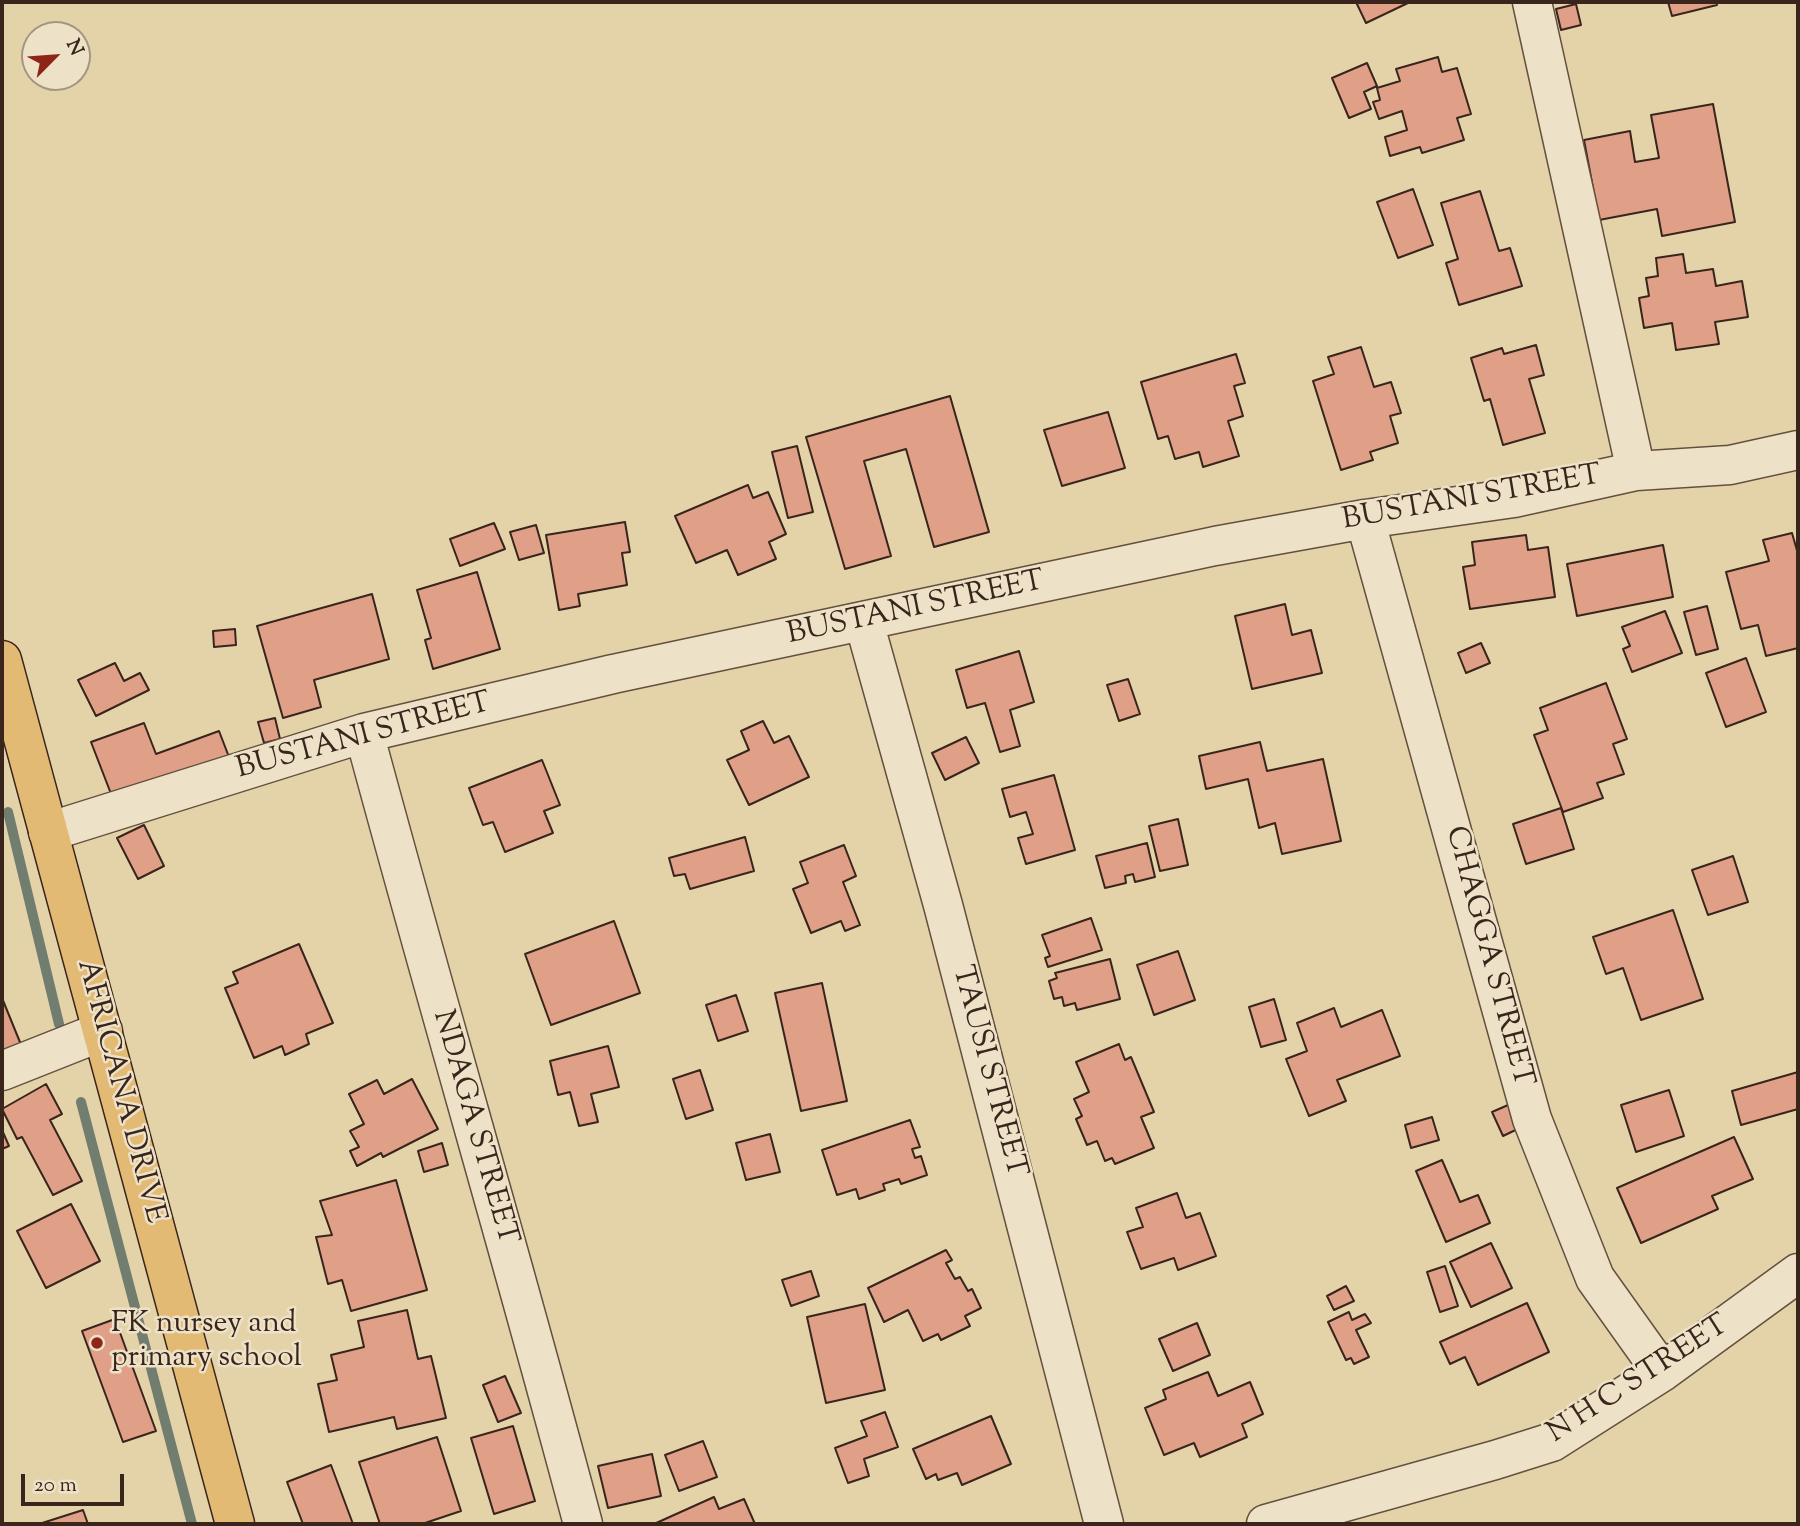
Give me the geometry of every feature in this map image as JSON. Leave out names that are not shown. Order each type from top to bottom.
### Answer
[{"type":"main road","name":"AFRICANA DRIVE","points":[[2,660],[12,737],[48,832],[234,1524]]},
{"type":"street","points":[[1532,2],[1636,471]]},
{"type":"street","name":"BUSTANI STREET","points":[[48,832],[363,733],[613,674],[1215,546],[1365,519],[1514,498],[1636,471],[1730,466],[1798,450]]},
{"type":"street","name":"CHAGGA STREET","points":[[1365,519],[1532,1119],[1595,1278],[1662,1372]]},
{"type":"street","name":"TAUSI STREET","points":[[864,621],[943,905],[1104,1524]]},
{"type":"street","name":"NDAGA STREET","points":[[363,733],[583,1524]]},
{"type":"street","points":[[2,1071],[103,1031]]},
{"type":"street","name":"N H C STREET","points":[[1266,1524],[1552,1442],[1662,1372],[1798,1273]]},
{"type":"building","points":[[1356,2],[1410,2],[1366,23]]},
{"type":"building","points":[[1668,2],[1716,2],[1717,5],[1672,16]]},
{"type":"building","points":[[1576,4],[1581,25],[1561,30],[1556,9]]},
{"type":"building","points":[[1438,57],[1442,72],[1457,68],[1471,114],[1457,118],[1464,140],[1422,153],[1420,147],[1390,156],[1385,137],[1407,130],[1402,111],[1379,119],[1373,102],[1380,100],[1377,88],[1400,81],[1396,69]]},
{"type":"building","points":[[1367,63],[1377,86],[1364,92],[1371,109],[1349,118],[1332,78]]},
{"type":"building","points":[[1713,104],[1735,222],[1662,236],[1657,209],[1599,220],[1584,140],[1630,131],[1635,162],[1659,158],[1651,115]]},
{"type":"building","points":[[1413,189],[1433,245],[1398,258],[1377,202]]},
{"type":"building","points":[[1480,191],[1499,251],[1510,248],[1522,286],[1459,305],[1446,263],[1458,259],[1441,203]]},
{"type":"building","points":[[1683,254],[1686,273],[1713,269],[1716,286],[1742,281],[1748,317],[1715,322],[1719,344],[1676,350],[1672,323],[1644,328],[1639,298],[1649,296],[1646,278],[1658,276],[1656,258]]},
{"type":"building","points":[[1536,345],[1544,375],[1529,379],[1545,433],[1503,445],[1490,399],[1484,401],[1471,358],[1502,348],[1504,354]]},
{"type":"building","points":[[1361,347],[1374,387],[1391,382],[1401,413],[1390,416],[1398,443],[1370,452],[1373,460],[1341,470],[1313,381],[1334,374],[1328,357]]},
{"type":"building","points":[[1236,354],[1245,383],[1234,386],[1243,416],[1228,421],[1239,456],[1203,467],[1199,452],[1175,459],[1168,436],[1158,439],[1141,382]]},
{"type":"building","points":[[950,396],[989,532],[934,547],[906,449],[864,461],[891,556],[845,569],[806,437]]},
{"type":"building","points":[[1108,412],[1125,468],[1062,486],[1044,430]]},
{"type":"building","points":[[797,446],[813,512],[788,518],[772,452]]},
{"type":"building","points":[[748,485],[753,498],[768,492],[786,534],[769,542],[776,559],[738,575],[727,550],[696,563],[675,516]]},
{"type":"building","points":[[625,522],[630,552],[622,553],[627,585],[578,594],[580,606],[559,610],[546,535]]},
{"type":"building","points":[[494,523],[505,549],[460,566],[450,539]]},
{"type":"building","points":[[536,525],[544,553],[519,560],[510,532]]},
{"type":"building","points":[[1792,533],[1798,554],[1798,648],[1766,656],[1758,625],[1741,629],[1726,572],[1769,561],[1763,540]]},
{"type":"building","points":[[1526,535],[1528,550],[1548,547],[1555,597],[1470,609],[1463,567],[1475,565],[1472,542]]},
{"type":"building","points":[[1663,545],[1673,597],[1577,616],[1567,564]]},
{"type":"building","points":[[477,572],[500,649],[433,669],[425,640],[431,638],[417,590]]},
{"type":"building","points":[[372,594],[389,659],[314,680],[321,707],[283,718],[257,626]]},
{"type":"building","points":[[1285,604],[1292,635],[1311,630],[1322,673],[1252,689],[1235,616]]},
{"type":"building","points":[[1707,606],[1718,649],[1696,655],[1684,612]]},
{"type":"building","points":[[1665,611],[1682,653],[1632,672],[1623,649],[1630,646],[1622,627]]},
{"type":"building","points":[[235,629],[236,645],[214,647],[213,631]]},
{"type":"building","points":[[1481,643],[1490,663],[1466,673],[1458,653]]},
{"type":"building","points":[[1019,651],[1034,702],[1010,710],[1020,746],[1000,752],[985,703],[967,708],[956,670]]},
{"type":"building","points":[[1746,658],[1766,712],[1726,727],[1706,673]]},
{"type":"building","points":[[115,663],[124,681],[140,673],[149,690],[96,716],[78,680]]},
{"type":"building","points":[[1128,679],[1140,714],[1119,721],[1107,685]]},
{"type":"building","points":[[1606,683],[1627,739],[1613,744],[1624,774],[1597,783],[1603,798],[1563,812],[1534,735],[1548,730],[1540,708]]},
{"type":"building","points":[[275,718],[280,739],[264,743],[258,722]]},
{"type":"building","points":[[763,721],[774,743],[789,736],[809,777],[749,805],[727,760],[749,750],[741,731]]},
{"type":"building","points":[[144,723],[156,754],[219,731],[229,757],[113,799],[91,742]]},
{"type":"building","points":[[966,737],[979,763],[945,780],[932,753]]},
{"type":"building","points":[[1260,742],[1267,771],[1323,759],[1341,841],[1282,854],[1275,823],[1259,828],[1248,779],[1206,789],[1199,756]]},
{"type":"building","points":[[542,760],[560,805],[544,811],[553,833],[505,852],[493,822],[483,825],[469,788]]},
{"type":"building","points":[[1054,775],[1075,850],[1026,864],[1018,838],[1033,834],[1026,812],[1010,817],[1002,789]]},
{"type":"building","points":[[1561,808],[1574,849],[1526,864],[1513,824]]},
{"type":"building","points":[[1178,819],[1188,865],[1160,871],[1149,826]]},
{"type":"building","points":[[144,825],[164,866],[138,879],[117,838]]},
{"type":"building","points":[[745,837],[754,871],[690,889],[685,874],[674,876],[669,858]]},
{"type":"building","points":[[1147,843],[1155,877],[1135,882],[1133,874],[1125,876],[1126,883],[1105,888],[1096,856]]},
{"type":"building","points":[[844,845],[856,876],[843,882],[860,925],[845,931],[841,921],[811,933],[793,889],[808,883],[800,862]]},
{"type":"building","points":[[1733,856],[1748,902],[1708,915],[1692,870]]},
{"type":"building","points":[[1673,910],[1703,999],[1641,1020],[1623,968],[1606,974],[1593,937]]},
{"type":"building","points":[[1091,918],[1102,950],[1048,967],[1045,958],[1050,956],[1042,935]]},
{"type":"building","points":[[614,921],[640,993],[551,1025],[525,954]]},
{"type":"building","points":[[299,944],[333,1023],[306,1034],[309,1044],[285,1055],[282,1046],[254,1058],[225,988],[238,983],[233,972]]},
{"type":"building","points":[[1178,951],[1195,1000],[1154,1015],[1137,965]]},
{"type":"building","points":[[1110,959],[1120,999],[1077,1010],[1075,1003],[1064,1006],[1062,997],[1054,999],[1049,981],[1057,978],[1055,973]]},
{"type":"building","points":[[822,983],[847,1101],[801,1111],[775,993]]},
{"type":"building","points":[[736,995],[748,1031],[718,1041],[706,1005]]},
{"type":"building","points":[[2,998],[24,1052],[2,1062]]},
{"type":"building","points":[[1274,999],[1286,1040],[1261,1047],[1249,1007]]},
{"type":"building","points":[[1334,1008],[1341,1027],[1382,1010],[1400,1056],[1337,1080],[1346,1101],[1309,1116],[1286,1059],[1307,1051],[1297,1023]]},
{"type":"building","points":[[1119,1044],[1125,1060],[1131,1057],[1154,1112],[1141,1117],[1154,1148],[1115,1164],[1112,1158],[1105,1161],[1097,1141],[1087,1145],[1076,1119],[1082,1116],[1074,1099],[1089,1092],[1076,1062]]},
{"type":"building","points":[[608,1046],[619,1087],[591,1094],[598,1122],[579,1126],[570,1092],[558,1095],[550,1061]]},
{"type":"building","points":[[700,1070],[713,1110],[686,1119],[673,1079]]},
{"type":"building","points":[[1798,1072],[1798,1109],[1741,1125],[1732,1091]]},
{"type":"building","points":[[412,1079],[438,1129],[383,1157],[381,1153],[357,1166],[350,1151],[359,1147],[350,1131],[364,1124],[349,1094],[377,1080],[384,1094]]},
{"type":"building","points":[[46,1084],[62,1114],[50,1120],[82,1181],[53,1195],[22,1137],[17,1139],[2,1109]]},
{"type":"building","points":[[1669,1090],[1684,1136],[1636,1152],[1621,1105]]},
{"type":"building","points":[[1515,1102],[1526,1125],[1503,1136],[1492,1112]]},
{"type":"building","points":[[1432,1117],[1439,1140],[1411,1148],[1405,1125]]},
{"type":"building","points":[[910,1120],[920,1147],[912,1149],[915,1158],[921,1156],[927,1175],[901,1184],[899,1179],[883,1184],[885,1190],[859,1199],[856,1189],[837,1195],[822,1150]]},
{"type":"building","points":[[2,1130],[9,1146],[2,1149]]},
{"type":"building","points":[[770,1134],[780,1172],[746,1180],[736,1143]]},
{"type":"building","points":[[1734,1137],[1753,1179],[1712,1196],[1718,1209],[1641,1243],[1617,1188]]},
{"type":"building","points":[[442,1143],[448,1165],[424,1172],[418,1151]]},
{"type":"building","points":[[1442,1160],[1460,1202],[1478,1195],[1490,1223],[1446,1242],[1416,1171]]},
{"type":"building","points":[[396,1180],[427,1290],[351,1311],[342,1280],[328,1284],[316,1237],[332,1235],[320,1201]]},
{"type":"building","points":[[1177,1193],[1186,1218],[1200,1213],[1216,1256],[1178,1270],[1174,1258],[1141,1269],[1127,1232],[1143,1227],[1136,1208]]},
{"type":"building","points":[[71,1204],[100,1261],[46,1288],[17,1231]]},
{"type":"building","points":[[1491,1243],[1512,1288],[1471,1307],[1450,1262]]},
{"type":"building","points":[[946,1250],[952,1260],[946,1263],[955,1279],[960,1277],[968,1291],[972,1289],[981,1308],[965,1316],[970,1326],[941,1340],[938,1334],[923,1341],[908,1310],[884,1322],[868,1288]]},
{"type":"building","points":[[1445,1266],[1458,1306],[1440,1312],[1427,1272]]},
{"type":"building","points":[[811,1271],[819,1296],[791,1306],[782,1280]]},
{"type":"building","points":[[1346,1286],[1354,1301],[1334,1310],[1327,1296]]},
{"type":"building","points":[[1527,1303],[1549,1352],[1478,1385],[1465,1357],[1450,1364],[1440,1342]]},
{"type":"building","points":[[865,1304],[885,1390],[826,1403],[807,1317]]},
{"type":"building","points":[[407,1310],[418,1359],[431,1356],[446,1418],[397,1429],[394,1417],[329,1432],[318,1384],[337,1380],[331,1355],[364,1347],[358,1321]]},
{"type":"building","points":[[1349,1312],[1352,1320],[1365,1314],[1371,1323],[1356,1330],[1369,1357],[1354,1364],[1351,1358],[1346,1360],[1328,1322]]},
{"type":"building","points":[[115,1319],[156,1431],[123,1442],[82,1331]]},
{"type":"building","points":[[1197,1323],[1210,1355],[1173,1371],[1159,1339]]},
{"type":"building","points":[[1208,1372],[1218,1396],[1250,1382],[1263,1414],[1242,1424],[1247,1437],[1200,1457],[1194,1443],[1164,1455],[1145,1408],[1166,1399],[1163,1390]]},
{"type":"building","points":[[505,1376],[521,1413],[498,1422],[483,1385]]},
{"type":"building","points":[[885,1412],[898,1447],[864,1459],[869,1476],[848,1483],[835,1448],[867,1436],[861,1421]]},
{"type":"building","points":[[991,1416],[1011,1464],[962,1485],[957,1473],[938,1480],[936,1474],[926,1479],[913,1449]]},
{"type":"building","points":[[513,1426],[535,1501],[494,1514],[471,1438]]},
{"type":"building","points":[[437,1437],[461,1511],[422,1524],[380,1524],[359,1462]]},
{"type":"building","points":[[703,1441],[717,1477],[679,1491],[665,1455]]},
{"type":"building","points":[[652,1454],[661,1496],[608,1508],[598,1466]]},
{"type":"building","points":[[331,1465],[353,1524],[303,1524],[287,1482]]},
{"type":"building","points":[[714,1497],[719,1509],[744,1499],[755,1524],[654,1524]]},
{"type":"building","points":[[83,1510],[88,1524],[39,1524]]},
{"type":"waterway","points":[[8,812],[59,1024]]},
{"type":"waterway","points":[[81,1102],[192,1524]]},
{"type":"place","name":"FK nursey and primary school","points":[[97,1343]]}]
